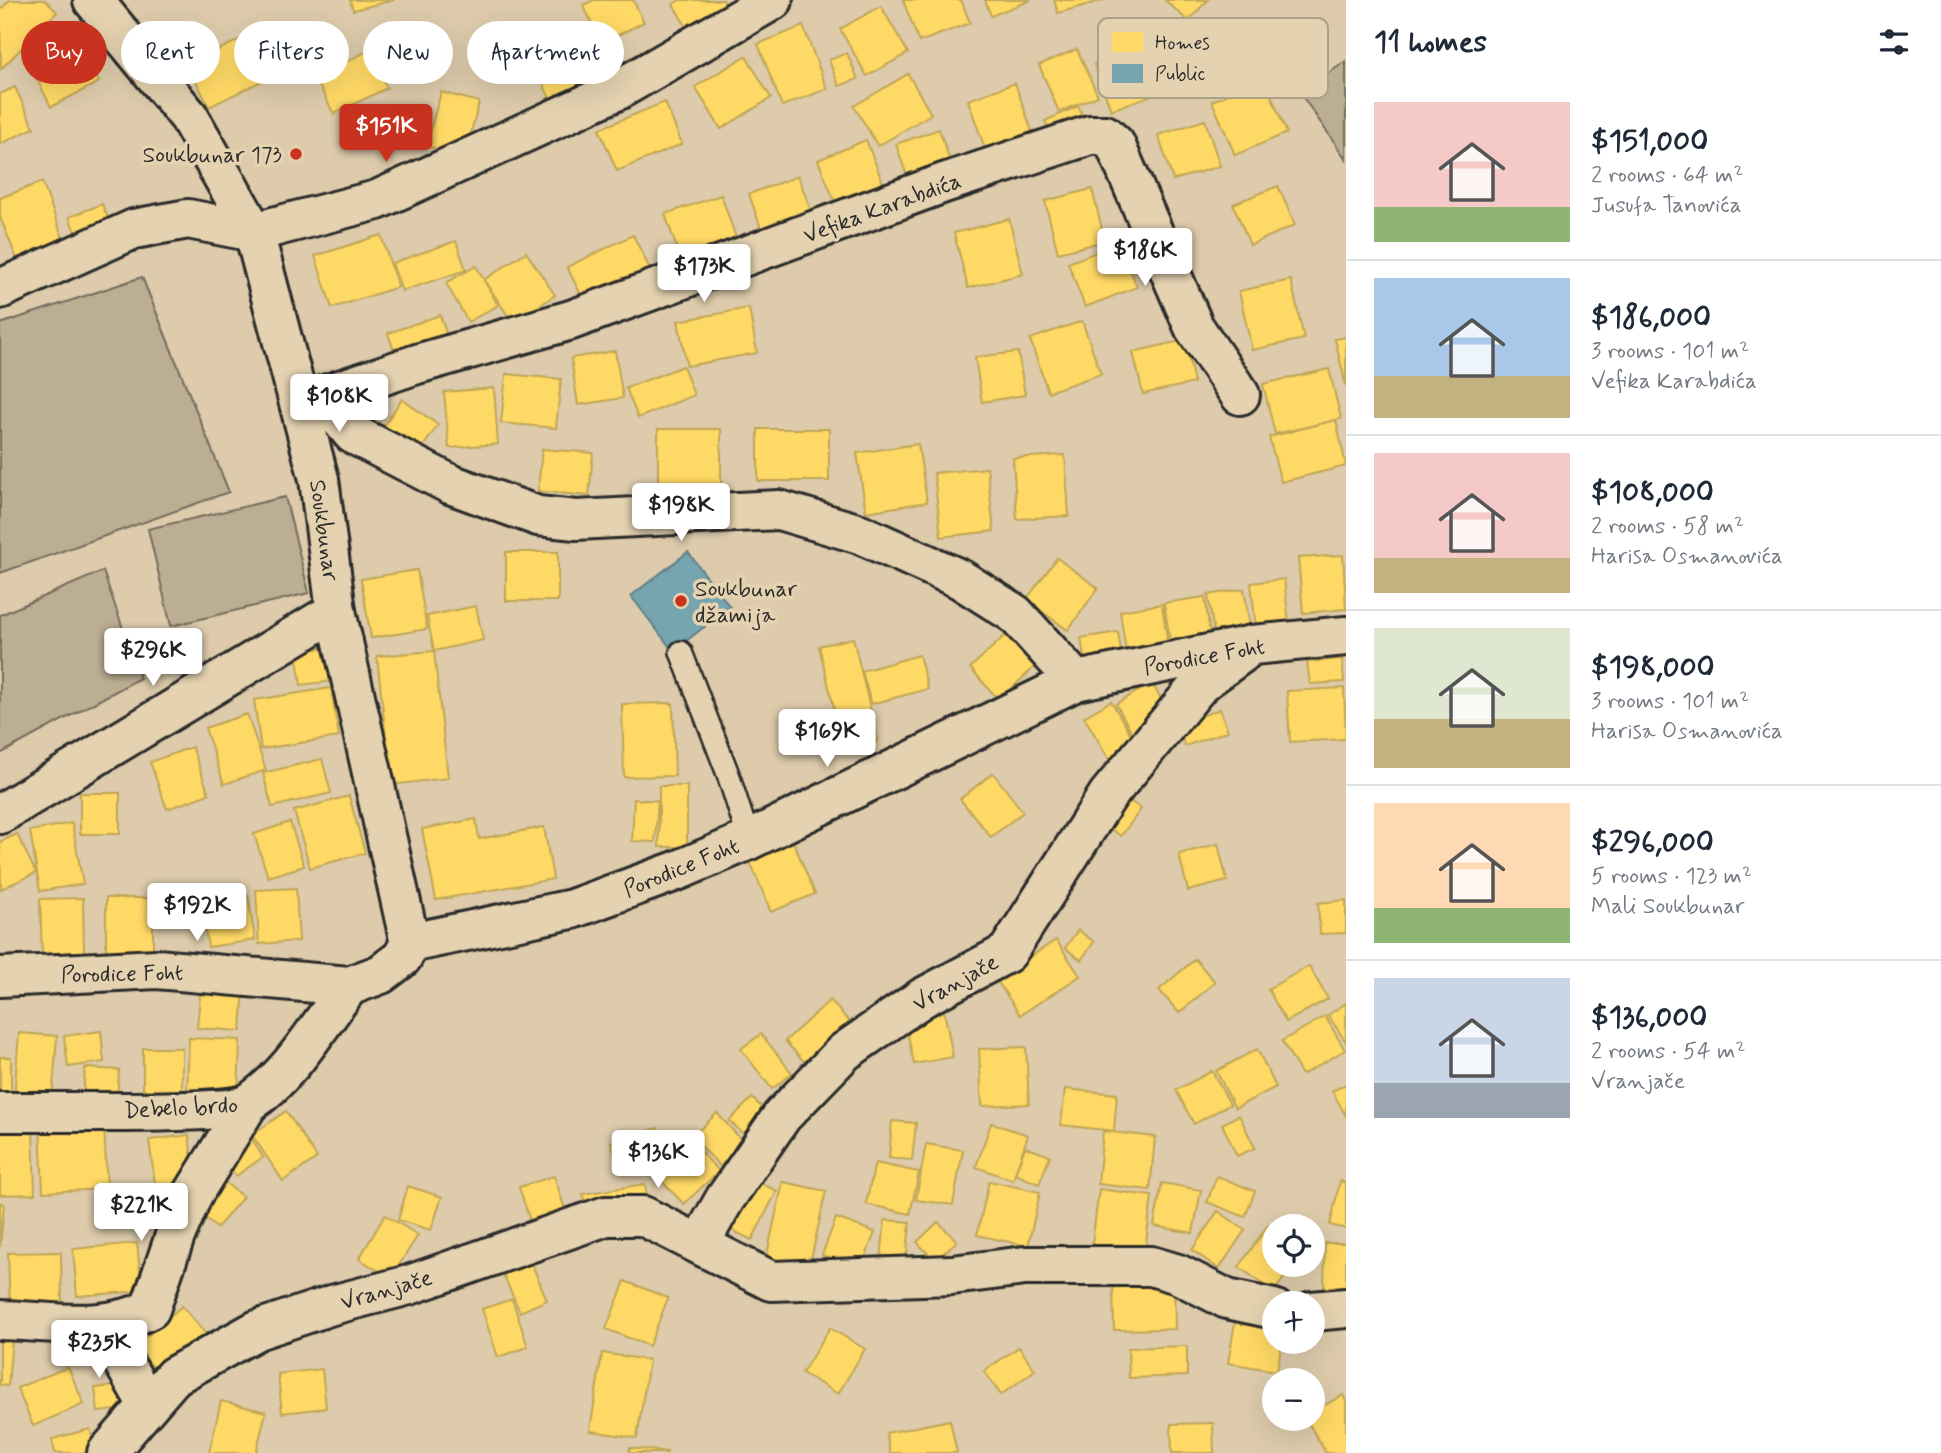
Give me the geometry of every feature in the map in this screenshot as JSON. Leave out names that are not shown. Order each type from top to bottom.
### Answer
[{"type":"street","name":"Soukbunar","points":[[93,0],[189,117],[254,232],[311,400],[336,611],[410,943]]},
{"type":"street","points":[[0,289],[135,229],[188,219],[254,232],[377,200],[618,90],[773,0]]},
{"type":"street","name":"Vefika Karabdića","points":[[311,400],[417,364],[571,320],[944,183],[1090,135],[1105,135],[1115,144],[1194,327],[1240,395]]},
{"type":"street","points":[[311,400],[353,435],[450,484],[538,516],[576,520],[779,510],[860,534],[960,579],[1015,614],[1076,681]]},
{"type":"street","points":[[0,814],[336,611]]},
{"type":"street","name":"Porodice Foht","points":[[0,976],[157,969],[349,986],[381,974],[402,958],[410,943],[572,909],[679,870],[749,840],[1076,681],[1252,645],[1346,636]]},
{"type":"street","name":"Vranjače","points":[[700,1243],[725,1199],[782,1116],[844,1052],[922,998],[1007,953],[1048,895],[1108,795],[1201,683],[1252,645]]},
{"type":"street","name":"Debelo brdo","points":[[0,1112],[210,1110],[247,1106],[277,1079],[349,986]]},
{"type":"street","points":[[0,1320],[102,1325],[131,1319],[150,1309],[175,1236],[193,1194],[247,1106]]},
{"type":"street","name":"Vranjače","points":[[107,1453],[174,1376],[257,1330],[332,1305],[409,1285],[606,1216],[643,1216],[700,1243],[748,1272],[771,1281],[951,1275],[1026,1266],[1151,1266],[1178,1274],[1227,1300],[1262,1307]]},
{"type":"street","points":[[1325,1310],[1346,1308]]},
{"type":"street","points":[[102,1325],[148,1405]]},
{"type":"lane","points":[[681,652],[728,774],[749,840]]},
{"type":"shaded area","points":[[1346,61],[1346,159],[1303,98],[1328,98],[1328,74]]},
{"type":"shaded area","points":[[142,277],[229,492],[0,573],[0,324]]},
{"type":"shaded area","points":[[285,497],[309,593],[171,626],[148,529]]},
{"type":"shaded area","points":[[103,571],[140,678],[0,754],[0,615]]},
{"type":"building: Homes","points":[[10,0],[45,0],[57,12],[48,21],[21,21],[21,49],[1,69],[0,10]]},
{"type":"building: Homes","points":[[350,0],[394,0],[353,10]]},
{"type":"building: Homes","points":[[594,0],[633,0],[644,22],[624,32],[624,21],[591,21],[583,5]]},
{"type":"building: Homes","points":[[680,0],[723,0],[733,18],[694,40],[673,4]]},
{"type":"building: Homes","points":[[903,0],[961,0],[970,23],[919,42]]},
{"type":"building: Homes","points":[[985,0],[1031,0],[991,16]]},
{"type":"building: Homes","points":[[1054,0],[1104,0],[1058,13]]},
{"type":"building: Homes","points":[[1165,0],[1208,0],[1191,18],[1185,18]]},
{"type":"building: Homes","points":[[881,6],[908,53],[867,76],[840,29]]},
{"type":"building: Homes","points":[[803,26],[827,89],[782,106],[758,44]]},
{"type":"building: Homes","points":[[234,42],[234,84],[256,84],[209,107],[198,84],[220,84],[220,49]]},
{"type":"building: Homes","points":[[1077,49],[1098,96],[1059,112],[1039,65]]},
{"type":"building: Homes","points":[[363,53],[363,84],[385,84],[387,88],[334,114],[318,84],[349,84],[349,60]]},
{"type":"building: Homes","points":[[847,53],[858,79],[839,86],[829,60]]},
{"type":"building: Homes","points":[[746,56],[771,98],[721,129],[695,87]]},
{"type":"building: Homes","points":[[908,74],[931,114],[878,146],[854,106]]},
{"type":"building: Homes","points":[[1015,83],[1036,143],[989,160],[968,100]]},
{"type":"building: Homes","points":[[40,84],[95,84],[51,107]]},
{"type":"building: Homes","points":[[543,84],[600,84],[553,105]]},
{"type":"building: Homes","points":[[15,87],[34,128],[0,144],[0,94]]},
{"type":"building: Homes","points":[[441,92],[479,102],[465,156],[426,146]]},
{"type":"building: Homes","points":[[1107,98],[1144,98],[1111,110]]},
{"type":"building: Homes","points":[[1219,98],[1272,98],[1287,133],[1235,155],[1212,101]]},
{"type":"building: Homes","points":[[665,102],[682,144],[617,171],[599,129]]},
{"type":"building: Homes","points":[[1078,106],[1088,127],[1055,142],[1045,121]]},
{"type":"building: Homes","points":[[1205,120],[1220,166],[1173,180],[1158,135]]},
{"type":"building: Homes","points":[[939,129],[953,170],[910,185],[896,144]]},
{"type":"building: Homes","points":[[866,140],[887,193],[839,212],[818,160]]},
{"type":"building: Homes","points":[[798,176],[815,222],[765,240],[749,194]]},
{"type":"building: Homes","points":[[42,182],[64,241],[17,259],[0,217],[0,198]]},
{"type":"building: Homes","points":[[1278,186],[1295,225],[1250,245],[1233,204]]},
{"type":"building: Homes","points":[[1092,189],[1105,241],[1058,253],[1045,201]]},
{"type":"building: Homes","points":[[721,195],[739,246],[683,266],[665,214]]},
{"type":"building: Homes","points":[[102,204],[109,220],[76,234],[69,217]]},
{"type":"building: Homes","points":[[1009,219],[1023,274],[968,288],[954,233]]},
{"type":"building: Homes","points":[[381,235],[398,287],[332,308],[315,256]]},
{"type":"building: Homes","points":[[633,235],[654,277],[588,309],[567,267]]},
{"type":"building: Homes","points":[[456,241],[466,270],[402,291],[392,263]]},
{"type":"building: Homes","points":[[1120,243],[1137,287],[1085,307],[1068,263]]},
{"type":"building: Homes","points":[[526,252],[555,295],[513,323],[484,280]]},
{"type":"building: Homes","points":[[476,266],[498,305],[468,322],[446,283]]},
{"type":"building: Homes","points":[[1291,280],[1304,339],[1252,350],[1239,291]]},
{"type":"building: Homes","points":[[749,308],[757,353],[687,366],[678,321]]},
{"type":"building: Homes","points":[[440,315],[449,342],[397,360],[388,333]]},
{"type":"building: Homes","points":[[1082,321],[1101,374],[1048,392],[1030,339]]},
{"type":"building: Homes","points":[[1346,337],[1346,386],[1335,339]]},
{"type":"building: Homes","points":[[1185,340],[1194,383],[1143,394],[1133,352]]},
{"type":"building: Homes","points":[[615,351],[623,398],[578,405],[571,358]]},
{"type":"building: Homes","points":[[1018,352],[1025,395],[982,402],[975,357]]},
{"type":"building: Homes","points":[[683,366],[694,395],[638,418],[626,388]]},
{"type":"building: Homes","points":[[1329,369],[1341,419],[1275,434],[1263,384]]},
{"type":"building: Homes","points":[[506,374],[561,379],[556,428],[501,423]]},
{"type":"building: Homes","points":[[494,388],[498,444],[449,448],[444,392]]},
{"type":"building: Homes","points":[[402,399],[438,425],[420,451],[383,427]]},
{"type":"building: Homes","points":[[1336,420],[1346,466],[1281,482],[1269,437]]},
{"type":"building: Homes","points":[[658,429],[721,429],[721,485],[658,485]]},
{"type":"building: Homes","points":[[758,429],[829,429],[829,481],[758,481]]},
{"type":"building: Homes","points":[[918,444],[927,502],[866,512],[857,453]]},
{"type":"building: Homes","points":[[542,449],[593,453],[589,496],[538,491]]},
{"type":"building: Homes","points":[[1065,455],[1069,516],[1017,519],[1013,458]]},
{"type":"building: Homes","points":[[987,468],[994,531],[941,537],[934,473]]},
{"type":"building: Homes","points":[[506,552],[558,552],[558,601],[506,601]]},
{"type":"building: Homes","points":[[1343,555],[1346,609],[1303,613],[1298,558]]},
{"type":"building: Homes","points":[[1057,558],[1098,588],[1068,630],[1026,600]]},
{"type":"building: Homes","points":[[417,570],[427,629],[371,638],[361,579]]},
{"type":"building: Homes","points":[[1284,579],[1289,623],[1256,627],[1251,583]]},
{"type":"building: Homes","points":[[1244,589],[1251,634],[1215,640],[1208,595]]},
{"type":"building: Homes","points":[[1205,597],[1211,642],[1171,648],[1164,603]]},
{"type":"building: Homes","points":[[1162,604],[1169,652],[1127,659],[1120,611]]},
{"type":"building: Homes","points":[[476,606],[483,640],[434,651],[427,616]]},
{"type":"building: Homes","points":[[1010,631],[1039,663],[999,700],[970,668]]},
{"type":"building: Homes","points":[[1118,632],[1123,663],[1086,669],[1081,638]]},
{"type":"building: Homes","points":[[853,638],[878,741],[844,749],[819,646]]},
{"type":"building: Homes","points":[[336,646],[341,680],[301,685],[296,652]]},
{"type":"building: Homes","points":[[434,651],[448,778],[391,785],[377,656]]},
{"type":"building: Homes","points":[[919,655],[928,689],[871,704],[862,671]]},
{"type":"building: Homes","points":[[1342,659],[1344,682],[1310,684],[1307,662]]},
{"type":"building: Homes","points":[[1152,683],[1170,715],[1134,736],[1116,704]]},
{"type":"building: Homes","points":[[331,688],[339,737],[261,749],[254,700]]},
{"type":"building: Homes","points":[[1344,688],[1346,739],[1290,742],[1287,691]]},
{"type":"building: Homes","points":[[1111,701],[1136,743],[1109,759],[1084,717]]},
{"type":"building: Homes","points":[[673,703],[675,776],[624,777],[622,704]]},
{"type":"building: Homes","points":[[1220,709],[1228,731],[1185,746],[1177,725]]},
{"type":"building: Homes","points":[[247,714],[266,770],[224,784],[205,728]]},
{"type":"building: Homes","points":[[192,747],[209,794],[167,809],[150,762]]},
{"type":"building: Homes","points":[[322,759],[331,793],[272,807],[263,773]]},
{"type":"building: Homes","points":[[993,773],[1023,812],[991,837],[960,799]]},
{"type":"building: Homes","points":[[659,786],[687,786],[687,847],[659,847]]},
{"type":"building: Homes","points":[[80,793],[120,793],[120,834],[80,834]]},
{"type":"building: Homes","points":[[1120,794],[1141,809],[1121,836],[1100,822]]},
{"type":"building: Homes","points":[[349,796],[365,853],[310,868],[294,811]]},
{"type":"building: Homes","points":[[634,799],[658,801],[655,842],[632,841]]},
{"type":"building: Homes","points":[[476,819],[479,839],[544,827],[553,879],[436,900],[422,829]]},
{"type":"building: Homes","points":[[290,822],[304,866],[268,877],[254,834]]},
{"type":"building: Homes","points":[[72,823],[83,884],[40,891],[30,831]]},
{"type":"building: Homes","points":[[17,834],[36,873],[1,889],[0,842]]},
{"type":"building: Homes","points":[[793,841],[815,894],[771,912],[749,859]]},
{"type":"building: Homes","points":[[1218,844],[1227,881],[1188,891],[1179,854]]},
{"type":"building: Homes","points":[[296,888],[299,941],[259,944],[256,890]]},
{"type":"building: Homes","points":[[248,895],[255,940],[208,947],[201,902]]},
{"type":"building: Homes","points":[[83,898],[84,954],[42,955],[40,899]]},
{"type":"building: Homes","points":[[106,898],[153,898],[153,956],[106,956]]},
{"type":"building: Homes","points":[[1346,900],[1346,933],[1320,934],[1318,903]]},
{"type":"building: Homes","points":[[1078,930],[1094,942],[1081,960],[1065,948]]},
{"type":"building: Homes","points":[[1056,940],[1080,976],[1020,1015],[996,979]]},
{"type":"building: Homes","points":[[1195,959],[1215,982],[1179,1013],[1159,990]]},
{"type":"building: Homes","points":[[1309,966],[1328,999],[1286,1022],[1268,989]]},
{"type":"building: Homes","points":[[201,985],[244,988],[241,1031],[197,1028]]},
{"type":"building: Homes","points":[[830,1000],[855,1028],[810,1068],[785,1041]]},
{"type":"building: Homes","points":[[1346,1003],[1346,1042],[1328,1015]]},
{"type":"building: Homes","points":[[943,1005],[953,1057],[914,1064],[903,1012]]},
{"type":"building: Homes","points":[[1325,1016],[1345,1050],[1302,1075],[1282,1041]]},
{"type":"building: Homes","points":[[101,1031],[104,1062],[68,1067],[64,1036]]},
{"type":"building: Homes","points":[[19,1033],[57,1036],[52,1101],[14,1098]]},
{"type":"building: Homes","points":[[761,1034],[792,1073],[772,1089],[741,1049]]},
{"type":"building: Homes","points":[[189,1038],[240,1040],[238,1096],[187,1094]]},
{"type":"building: Homes","points":[[1026,1047],[1029,1104],[982,1106],[979,1049]]},
{"type":"building: Homes","points":[[143,1048],[182,1048],[182,1090],[143,1090]]},
{"type":"building: Homes","points":[[1257,1049],[1276,1087],[1235,1108],[1216,1071]]},
{"type":"building: Homes","points":[[0,1057],[11,1057],[11,1099],[0,1099]]},
{"type":"building: Homes","points":[[85,1068],[119,1070],[117,1101],[83,1099]]},
{"type":"building: Homes","points":[[1212,1071],[1230,1104],[1194,1124],[1176,1090]]},
{"type":"building: Homes","points":[[1346,1084],[1346,1116],[1332,1091]]},
{"type":"building: Homes","points":[[1065,1089],[1117,1094],[1114,1131],[1061,1125]]},
{"type":"building: Homes","points":[[752,1098],[769,1114],[747,1137],[729,1121]]},
{"type":"building: Homes","points":[[286,1111],[317,1158],[283,1181],[252,1135]]},
{"type":"building: Homes","points":[[717,1113],[745,1144],[720,1166],[692,1137]]},
{"type":"building: Homes","points":[[1239,1115],[1255,1148],[1237,1156],[1222,1124]]},
{"type":"building: Homes","points":[[892,1121],[916,1123],[912,1160],[889,1158]]},
{"type":"building: Homes","points":[[991,1123],[1028,1135],[1013,1180],[976,1167]]},
{"type":"building: Homes","points":[[104,1124],[107,1189],[43,1192],[40,1126]]},
{"type":"building: Homes","points":[[658,1128],[665,1150],[618,1165],[611,1142]]},
{"type":"building: Homes","points":[[33,1129],[35,1194],[0,1195],[0,1130]]},
{"type":"building: Homes","points":[[1103,1131],[1155,1137],[1150,1190],[1098,1184]]},
{"type":"building: Homes","points":[[189,1135],[195,1186],[156,1191],[149,1140]]},
{"type":"building: Homes","points":[[249,1135],[263,1157],[236,1176],[221,1155]]},
{"type":"building: Homes","points":[[686,1137],[719,1171],[684,1204],[651,1170]]},
{"type":"building: Homes","points":[[926,1144],[963,1150],[953,1205],[916,1200]]},
{"type":"building: Homes","points":[[1025,1147],[1050,1156],[1039,1184],[1015,1174]]},
{"type":"building: Homes","points":[[875,1163],[919,1172],[910,1214],[866,1204]]},
{"type":"building: Homes","points":[[217,1176],[243,1197],[217,1228],[192,1207]]},
{"type":"building: Homes","points":[[554,1176],[567,1215],[532,1227],[519,1187]]},
{"type":"building: Homes","points":[[1217,1176],[1255,1191],[1245,1217],[1207,1202]]},
{"type":"building: Homes","points":[[748,1177],[777,1191],[752,1240],[723,1226]]},
{"type":"building: Homes","points":[[989,1181],[1040,1192],[1028,1246],[977,1235]]},
{"type":"building: Homes","points":[[1340,1181],[1346,1183],[1346,1229],[1330,1225]]},
{"type":"building: Homes","points":[[783,1182],[826,1191],[809,1268],[766,1259]]},
{"type":"building: Homes","points":[[1162,1183],[1201,1190],[1193,1233],[1154,1226]]},
{"type":"building: Homes","points":[[645,1184],[648,1204],[587,1215],[583,1194]]},
{"type":"building: Homes","points":[[408,1186],[442,1197],[431,1230],[398,1220]]},
{"type":"building: Homes","points":[[1099,1189],[1152,1196],[1144,1258],[1091,1252]]},
{"type":"building: Homes","points":[[0,1203],[4,1204],[0,1247]]},
{"type":"building: Homes","points":[[1218,1211],[1245,1230],[1219,1269],[1192,1250]]},
{"type":"building: Homes","points":[[385,1215],[418,1235],[391,1278],[359,1259]]},
{"type":"building: Homes","points":[[836,1218],[875,1232],[861,1269],[822,1255]]},
{"type":"building: Homes","points":[[885,1220],[910,1222],[906,1263],[881,1260]]},
{"type":"building: Homes","points":[[938,1222],[957,1241],[935,1261],[917,1242]]},
{"type":"building: Homes","points":[[1262,1234],[1262,1277],[1285,1277],[1273,1291],[1239,1267]]},
{"type":"building: Homes","points":[[137,1243],[142,1291],[77,1296],[73,1249]]},
{"type":"building: Homes","points":[[1325,1243],[1346,1243],[1346,1294],[1324,1291]]},
{"type":"building: Homes","points":[[61,1252],[62,1307],[10,1308],[8,1253]]},
{"type":"building: Homes","points":[[531,1262],[547,1300],[520,1312],[503,1274]]},
{"type":"building: Homes","points":[[625,1281],[668,1298],[649,1346],[606,1329]]},
{"type":"building: Homes","points":[[1174,1283],[1175,1329],[1114,1330],[1113,1284]]},
{"type":"building: Homes","points":[[512,1299],[528,1347],[498,1357],[482,1309]]},
{"type":"building: Homes","points":[[182,1306],[211,1340],[164,1380],[135,1346]]},
{"type":"building: Homes","points":[[1236,1317],[1262,1321],[1262,1354],[1280,1354],[1278,1368],[1262,1369],[1228,1363]]},
{"type":"building: Homes","points":[[830,1328],[865,1349],[838,1394],[802,1373]]},
{"type":"building: Homes","points":[[0,1337],[12,1338],[8,1386],[0,1385]]},
{"type":"building: Homes","points":[[1187,1346],[1187,1376],[1129,1378],[1128,1348]]},
{"type":"building: Homes","points":[[1019,1347],[1035,1370],[1001,1395],[984,1371]]},
{"type":"building: Homes","points":[[602,1353],[649,1360],[637,1438],[590,1431]]},
{"type":"building: Homes","points":[[68,1367],[84,1404],[33,1426],[17,1388]]},
{"type":"building: Homes","points":[[322,1369],[326,1408],[282,1413],[278,1374]]},
{"type":"building: Homes","points":[[123,1385],[125,1409],[98,1412],[95,1388]]},
{"type":"building: Homes","points":[[1343,1395],[1346,1401],[1346,1453],[1326,1453],[1313,1431],[1325,1431],[1325,1405]]},
{"type":"building: Homes","points":[[221,1401],[266,1412],[256,1453],[209,1453]]},
{"type":"building: Homes","points":[[950,1420],[957,1453],[890,1453],[886,1433]]},
{"type":"building: Homes","points":[[1213,1423],[1214,1453],[1172,1453],[1171,1424]]},
{"type":"building: Homes","points":[[90,1429],[96,1453],[55,1453],[52,1439]]},
{"type":"building: Homes","points":[[630,1448],[667,1452],[667,1453],[629,1453]]},
{"type":"building: Public","name":"Soukbunar džamija","points":[[688,552],[730,607],[673,651],[631,596]]},
{"type":"place","name":"Soukbunar 173","points":[[296,154]]},
{"type":"place","name":"Soukbunar džamija","points":[[681,601]]}]
